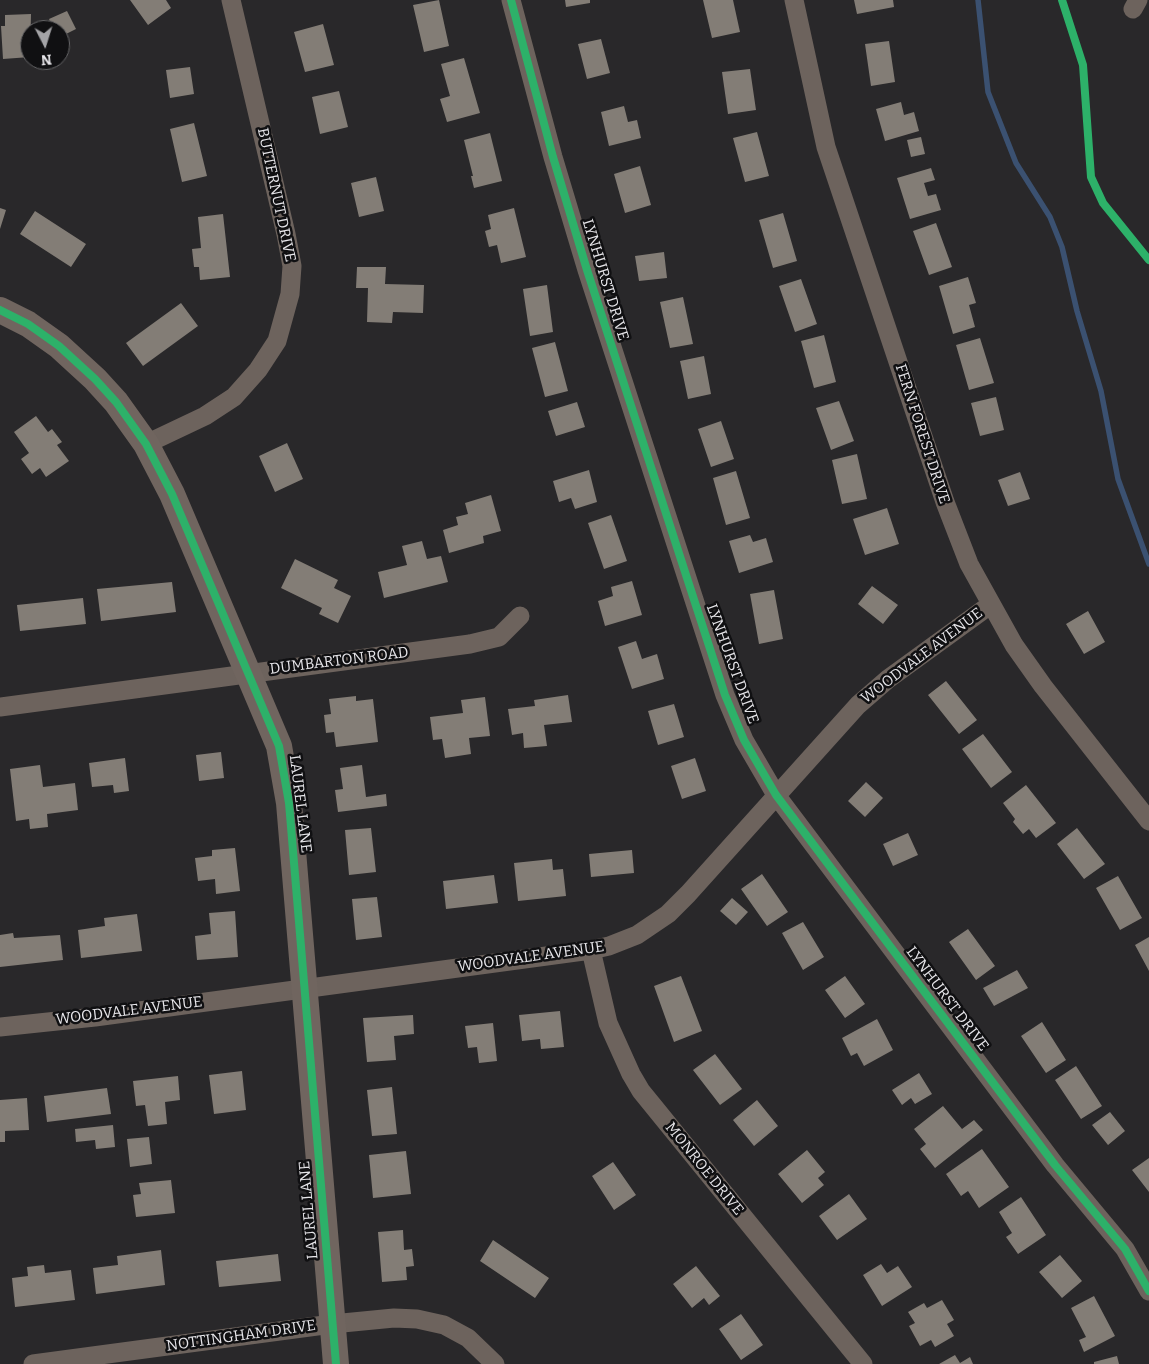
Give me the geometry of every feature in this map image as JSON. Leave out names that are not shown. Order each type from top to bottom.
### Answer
[{"type":"street","name":"BUTTERNUT DRIVE","points":[[146,444],[205,416],[234,397],[258,370],[277,341],[290,294],[292,266],[286,234],[231,0]]},
{"type":"street","name":"LYNHURST DRIVE","points":[[511,0],[553,157],[587,270],[722,685],[744,740],[776,795],[1055,1165],[1125,1250],[1149,1291]]},
{"type":"street","name":"FERN FOREST DRIVE","points":[[794,0],[813,94],[834,171],[945,502],[970,564],[990,605],[1043,686],[1149,820]]},
{"type":"street","name":"LAUREL LANE","points":[[0,310],[28,324],[59,346],[95,379],[121,408],[146,444],[172,494],[279,746],[289,803],[336,1364]]},
{"type":"street","name":"WOODVALE AVENUE","points":[[0,1026],[94,1017],[590,950],[609,946],[638,935],[668,914],[873,692],[990,605]]},
{"type":"street","name":"DUMBARTON ROAD","points":[[0,707],[470,644],[499,637],[520,616]]},
{"type":"street","name":"MONROE DRIVE","points":[[590,950],[608,1023],[631,1074],[641,1091],[863,1364]]},
{"type":"street","name":"NOTTINGHAM DRIVE","points":[[33,1364],[332,1324],[394,1318],[417,1319],[444,1325],[468,1338],[495,1364]]},
{"type":"building","points":[[130,0],[166,0],[171,8],[148,25]]},
{"type":"building","points":[[439,0],[449,46],[424,52],[413,5]]},
{"type":"building","points":[[565,0],[590,0],[590,3],[566,7]]},
{"type":"building","points":[[703,0],[733,0],[740,32],[712,38]]},
{"type":"building","points":[[854,0],[893,0],[894,7],[857,14]]},
{"type":"building","points":[[67,11],[76,29],[70,32],[70,20],[49,19]]},
{"type":"building","points":[[31,14],[31,20],[20,20],[20,58],[3,59],[1,26],[5,26],[5,15]]},
{"type":"building","points":[[323,24],[334,65],[305,72],[294,32]]},
{"type":"building","points":[[601,39],[610,73],[587,79],[578,44]]},
{"type":"building","points":[[889,41],[895,82],[871,86],[865,44]]},
{"type":"building","points":[[464,58],[480,113],[447,122],[440,99],[450,96],[441,64]]},
{"type":"building","points":[[190,67],[194,94],[170,98],[166,70]]},
{"type":"building","points":[[750,69],[756,110],[728,114],[722,72]]},
{"type":"building","points":[[339,91],[348,127],[320,134],[312,97]]},
{"type":"building","points":[[901,102],[904,115],[914,112],[919,131],[885,141],[876,109]]},
{"type":"building","points":[[624,106],[628,122],[637,120],[641,138],[609,146],[601,112]]},
{"type":"building","points":[[194,123],[207,176],[182,182],[170,129]]},
{"type":"building","points":[[757,132],[769,176],[745,182],[733,138]]},
{"type":"building","points":[[490,133],[502,181],[474,188],[464,140]]},
{"type":"building","points":[[921,137],[925,154],[911,157],[907,140]]},
{"type":"building","points":[[640,166],[651,205],[625,213],[614,174]]},
{"type":"building","points":[[931,168],[935,180],[924,183],[928,196],[936,194],[941,210],[910,219],[897,178]]},
{"type":"building","points":[[376,177],[384,211],[359,217],[351,183]]},
{"type":"building","points":[[0,208],[6,210],[0,229]]},
{"type":"building","points":[[514,208],[526,257],[501,263],[497,245],[489,247],[485,231],[491,229],[488,215]]},
{"type":"building","points":[[35,211],[86,244],[71,267],[20,234]]},
{"type":"building","points":[[783,213],[797,261],[773,268],[759,220]]},
{"type":"building","points":[[223,214],[230,277],[200,280],[199,267],[194,267],[192,249],[201,248],[198,217]]},
{"type":"building","points":[[936,223],[952,267],[929,275],[913,231]]},
{"type":"building","points":[[664,252],[667,278],[639,281],[635,256]]},
{"type":"building","points":[[357,267],[386,267],[385,284],[424,285],[423,313],[393,312],[392,323],[367,322],[368,288],[356,288]]},
{"type":"building","points":[[968,277],[976,303],[969,305],[975,327],[953,334],[939,286]]},
{"type":"building","points":[[801,279],[817,324],[795,332],[779,286]]},
{"type":"building","points":[[547,285],[553,332],[530,336],[523,289]]},
{"type":"building","points":[[683,297],[693,344],[670,348],[660,302]]},
{"type":"building","points":[[181,303],[198,326],[143,366],[126,343]]},
{"type":"building","points":[[824,335],[836,382],[814,388],[801,341]]},
{"type":"building","points":[[980,338],[994,383],[969,390],[956,345]]},
{"type":"building","points":[[555,342],[568,391],[545,397],[532,348]]},
{"type":"building","points":[[704,356],[711,394],[688,399],[680,361]]},
{"type":"building","points":[[996,397],[1004,430],[980,436],[971,403]]},
{"type":"building","points":[[839,401],[854,441],[831,450],[816,408]]},
{"type":"building","points":[[577,402],[585,427],[556,436],[548,411]]},
{"type":"building","points":[[36,416],[48,432],[52,429],[62,442],[57,445],[69,461],[46,477],[40,468],[32,474],[21,459],[29,453],[14,432]]},
{"type":"building","points":[[721,421],[734,459],[711,467],[698,429]]},
{"type":"building","points":[[287,443],[303,479],[275,492],[259,456]]},
{"type":"building","points":[[857,454],[867,499],[842,504],[832,460]]},
{"type":"building","points":[[589,470],[597,502],[575,509],[571,498],[559,502],[553,481]]},
{"type":"building","points":[[736,471],[750,518],[726,525],[713,478]]},
{"type":"building","points":[[1020,472],[1030,499],[1008,506],[998,480]]},
{"type":"building","points":[[491,495],[501,531],[483,536],[484,543],[449,553],[443,530],[458,525],[456,517],[468,514],[465,503]]},
{"type":"building","points":[[887,508],[899,544],[865,555],[853,519]]},
{"type":"building","points":[[611,515],[627,561],[604,569],[588,523]]},
{"type":"building","points":[[750,535],[753,542],[766,538],[773,562],[739,573],[729,541]]},
{"type":"building","points":[[422,541],[427,559],[441,556],[448,582],[384,598],[378,572],[407,565],[402,546]]},
{"type":"building","points":[[295,559],[338,580],[334,588],[351,596],[338,623],[319,614],[322,608],[281,588]]},
{"type":"building","points":[[632,581],[642,615],[605,626],[598,601],[613,596],[611,587]]},
{"type":"building","points":[[172,582],[176,612],[101,621],[97,589]]},
{"type":"building","points":[[872,586],[898,605],[883,624],[858,604]]},
{"type":"building","points":[[774,590],[783,639],[759,644],[750,594]]},
{"type":"building","points":[[83,598],[86,624],[20,631],[17,605]]},
{"type":"building","points":[[1088,611],[1105,642],[1084,654],[1066,624]]},
{"type":"building","points":[[636,641],[642,659],[657,654],[664,679],[632,689],[618,647]]},
{"type":"building","points":[[946,681],[977,720],[959,734],[928,695]]},
{"type":"building","points":[[568,695],[572,722],[544,725],[547,746],[524,748],[523,733],[512,735],[508,709],[535,706],[534,700]]},
{"type":"building","points":[[356,696],[356,701],[373,699],[378,742],[336,747],[334,732],[326,733],[324,715],[331,714],[329,699]]},
{"type":"building","points":[[485,697],[490,736],[469,738],[471,754],[445,758],[442,739],[433,740],[430,717],[463,713],[461,700]]},
{"type":"building","points":[[674,704],[684,737],[658,745],[648,711]]},
{"type":"building","points":[[983,734],[1012,772],[991,788],[962,749]]},
{"type":"building","points":[[221,752],[224,778],[199,781],[196,755]]},
{"type":"building","points":[[125,758],[129,791],[114,793],[113,785],[92,787],[89,763]]},
{"type":"building","points":[[695,758],[706,791],[682,799],[671,766]]},
{"type":"building","points":[[40,765],[43,787],[75,783],[78,810],[47,814],[48,827],[30,829],[29,819],[16,821],[10,769]]},
{"type":"building","points":[[362,765],[366,797],[386,794],[387,806],[338,812],[335,790],[343,789],[340,768]]},
{"type":"building","points":[[866,782],[883,798],[865,817],[848,801]]},
{"type":"building","points":[[1026,785],[1056,823],[1036,838],[1029,829],[1023,834],[1013,822],[1015,819],[1003,803]]},
{"type":"building","points":[[371,828],[376,872],[349,875],[345,830]]},
{"type":"building","points":[[1077,828],[1105,864],[1084,879],[1057,844]]},
{"type":"building","points":[[908,833],[918,855],[893,866],[883,844]]},
{"type":"building","points":[[235,848],[240,891],[216,894],[215,879],[198,881],[195,858],[212,856],[212,850]]},
{"type":"building","points":[[632,850],[634,873],[591,877],[589,854]]},
{"type":"building","points":[[552,859],[553,870],[563,869],[566,896],[518,901],[514,863]]},
{"type":"building","points":[[762,874],[788,912],[767,926],[741,889]]},
{"type":"building","points":[[494,875],[498,903],[446,909],[443,881]]},
{"type":"building","points":[[1118,876],[1142,918],[1120,930],[1096,888]]},
{"type":"building","points":[[377,897],[382,937],[356,940],[352,899]]},
{"type":"building","points":[[732,898],[748,912],[736,925],[720,911]]},
{"type":"building","points":[[235,911],[238,957],[197,960],[195,936],[211,934],[209,913]]},
{"type":"building","points":[[137,914],[142,951],[81,958],[78,930],[105,926],[104,918]]},
{"type":"building","points":[[803,922],[824,957],[803,970],[782,933]]},
{"type":"building","points":[[968,929],[995,966],[976,980],[949,942]]},
{"type":"building","points":[[13,933],[14,938],[60,935],[63,960],[0,967],[0,935]]},
{"type":"building","points":[[1149,937],[1149,971],[1135,945]]},
{"type":"building","points":[[1017,970],[1028,988],[994,1006],[983,988]]},
{"type":"building","points":[[681,976],[702,1031],[674,1042],[654,986]]},
{"type":"building","points":[[845,976],[865,1004],[845,1018],[825,990]]},
{"type":"building","points":[[560,1011],[564,1047],[541,1049],[540,1039],[522,1041],[519,1015]]},
{"type":"building","points":[[413,1015],[414,1034],[394,1036],[396,1060],[367,1062],[363,1018]]},
{"type":"building","points":[[877,1019],[893,1050],[864,1066],[857,1053],[851,1056],[842,1038]]},
{"type":"building","points":[[1042,1022],[1066,1060],[1046,1073],[1021,1036]]},
{"type":"building","points":[[493,1023],[497,1061],[479,1063],[477,1047],[468,1048],[465,1026]]},
{"type":"building","points":[[715,1054],[742,1089],[720,1105],[693,1070]]},
{"type":"building","points":[[1076,1066],[1102,1106],[1081,1119],[1055,1080]]},
{"type":"building","points":[[242,1071],[246,1110],[214,1114],[209,1075]]},
{"type":"building","points":[[919,1073],[932,1094],[915,1104],[911,1098],[902,1105],[892,1090]]},
{"type":"building","points":[[178,1076],[180,1100],[165,1102],[167,1124],[148,1126],[145,1105],[136,1106],[133,1081]]},
{"type":"building","points":[[392,1087],[397,1134],[372,1136],[367,1090]]},
{"type":"building","points":[[107,1088],[111,1114],[47,1122],[44,1096]]},
{"type":"building","points":[[27,1098],[29,1130],[5,1131],[5,1142],[0,1142],[0,1100]]},
{"type":"building","points":[[757,1100],[778,1126],[754,1146],[733,1120]]},
{"type":"building","points":[[943,1106],[962,1129],[974,1120],[983,1130],[935,1168],[920,1149],[926,1144],[914,1129]]},
{"type":"building","points":[[1110,1112],[1125,1131],[1108,1145],[1092,1125]]},
{"type":"building","points":[[113,1125],[115,1147],[96,1149],[95,1140],[76,1142],[75,1129]]},
{"type":"building","points":[[149,1137],[152,1164],[130,1167],[127,1139]]},
{"type":"building","points":[[982,1149],[1009,1187],[979,1208],[968,1191],[961,1196],[946,1174]]},
{"type":"building","points":[[807,1150],[825,1172],[818,1178],[824,1185],[802,1203],[778,1174]]},
{"type":"building","points":[[406,1151],[411,1194],[373,1198],[369,1155]]},
{"type":"building","points":[[1149,1158],[1149,1192],[1132,1170]]},
{"type":"building","points":[[613,1162],[636,1195],[614,1210],[592,1176]]},
{"type":"building","points":[[171,1180],[175,1213],[136,1217],[133,1195],[141,1194],[139,1183]]},
{"type":"building","points":[[849,1194],[867,1219],[837,1240],[819,1216]]},
{"type":"building","points":[[1021,1197],[1046,1235],[1018,1254],[1006,1237],[1012,1233],[999,1212]]},
{"type":"building","points":[[403,1230],[404,1250],[412,1249],[414,1266],[406,1267],[407,1280],[382,1282],[378,1232]]},
{"type":"building","points":[[493,1240],[549,1278],[535,1298],[480,1261]]},
{"type":"building","points":[[161,1250],[165,1285],[96,1294],[93,1268],[118,1265],[117,1256]]},
{"type":"building","points":[[278,1254],[281,1281],[219,1287],[216,1261]]},
{"type":"building","points":[[1060,1255],[1082,1281],[1062,1298],[1039,1272]]},
{"type":"building","points":[[881,1264],[887,1273],[898,1266],[912,1287],[882,1306],[863,1275]]},
{"type":"building","points":[[44,1265],[45,1273],[71,1270],[75,1300],[15,1307],[12,1278],[28,1276],[27,1267]]},
{"type":"building","points":[[696,1266],[720,1296],[709,1305],[704,1298],[692,1308],[673,1284]]},
{"type":"building","points":[[1094,1296],[1115,1336],[1084,1352],[1079,1340],[1086,1337],[1071,1308]]},
{"type":"building","points":[[942,1300],[954,1320],[947,1324],[954,1336],[935,1347],[931,1340],[920,1346],[909,1326],[915,1323],[908,1312],[924,1303],[927,1308]]},
{"type":"building","points":[[741,1314],[763,1345],[741,1360],[719,1329]]},
{"type":"building","points":[[955,1355],[960,1363],[970,1357],[973,1364],[939,1364]]},
{"type":"building","points":[[1117,1356],[1119,1364],[1094,1364],[1094,1362]]},
{"type":"waterway","points":[[978,0],[988,92],[1016,163],[1050,217],[1062,247],[1077,311],[1101,391],[1118,479],[1149,564]]},
{"type":"cycle path","points":[[511,0],[553,157],[587,270],[725,695],[744,740],[776,795],[1055,1165],[1125,1249],[1149,1291]]},
{"type":"cycle path","points":[[1062,0],[1083,65],[1091,177],[1103,203],[1149,260]]},
{"type":"cycle path","points":[[0,310],[28,324],[59,346],[95,379],[116,402],[146,444],[172,494],[279,746],[289,803],[336,1364]]}]
